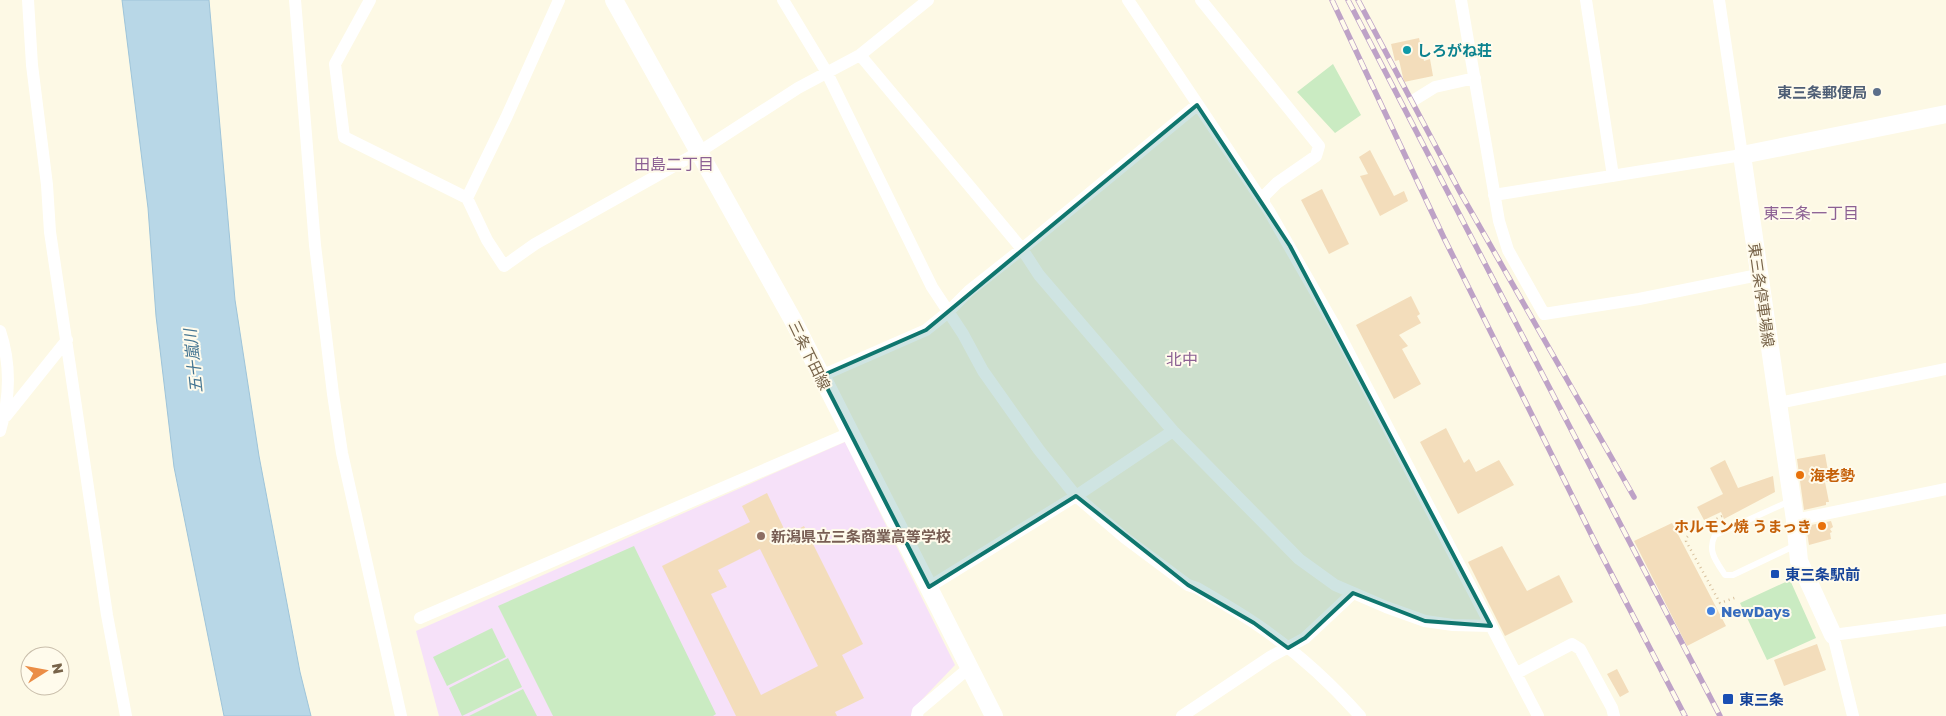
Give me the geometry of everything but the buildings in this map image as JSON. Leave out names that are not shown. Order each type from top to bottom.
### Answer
[{"type":"main road","name":"三条下田線","points":[[614,0],[794,322],[994,716]]},
{"type":"main road","points":[[1742,155],[1946,114]]},
{"type":"main road","name":"東三条停車場線","points":[[1742,155],[1795,520],[1799,561],[1833,635]]},
{"type":"street","points":[[28,0],[32,65],[50,232],[104,596],[126,716]]},
{"type":"street","points":[[295,0],[315,245],[333,394],[342,454],[401,716]]},
{"type":"street","points":[[370,0],[336,64],[344,137],[467,198],[487,240],[504,266],[535,244],[699,152],[826,71],[860,55],[928,0]]},
{"type":"street","points":[[467,198],[506,118],[559,0]]},
{"type":"street","points":[[783,0],[826,71],[932,287],[989,379],[1039,450],[1076,496],[1125,538],[1188,585],[1197,588],[1254,623],[1288,648],[1336,690],[1360,716]]},
{"type":"street","points":[[1128,0],[1264,203],[1336,328],[1491,626],[1517,672],[1538,716]]},
{"type":"street","points":[[1201,0],[1319,146],[1316,156],[1277,183],[1264,196],[1264,203]]},
{"type":"street","points":[[1462,0],[1499,221],[1508,250],[1544,314],[1639,299],[1758,275]]},
{"type":"street","points":[[1586,0],[1613,176]]},
{"type":"street","points":[[1494,195],[1742,155],[1719,0]]},
{"type":"street","points":[[860,55],[1022,249],[1039,275],[1173,431],[1299,558],[1335,585],[1425,621],[1453,625],[1491,626]]},
{"type":"street","points":[[1414,100],[1435,87],[1475,78]]},
{"type":"street","points":[[821,376],[926,330],[948,313],[969,291],[1197,105]]},
{"type":"street","points":[[0,332],[9,378],[6,412],[2,425]]},
{"type":"street","points":[[2,425],[67,340]]},
{"type":"street","points":[[1778,403],[1946,369]]},
{"type":"street","points":[[929,587],[1076,496],[1173,431]]},
{"type":"street","points":[[420,618],[850,433]]},
{"type":"street","points":[[1795,520],[1946,489]]},
{"type":"street","points":[[1182,716],[1270,656],[1305,638],[1353,593]]},
{"type":"street","points":[[1853,716],[1833,635],[1946,620]]},
{"type":"street","points":[[1517,672],[1572,644],[1580,649],[1612,708],[1614,716]]},
{"type":"street","points":[[917,716],[918,711],[970,667]]},
{"type":"lane","points":[[1791,500],[1715,535],[1711,543],[1711,554],[1724,575],[1733,575],[1797,544]]},
{"type":"highlighted area","points":[[1197,105],[1290,246],[1491,626],[1425,621],[1353,593],[1305,638],[1288,648],[1254,623],[1188,585],[1076,496],[929,587],[821,376],[926,330]]},
{"type":"shaded area","name":"新潟県立三条商業高等学校","points":[[845,442],[955,665],[913,709],[911,716],[439,716],[416,631]]},
{"type":"green space","points":[[1333,64],[1361,115],[1335,133],[1297,92]]},
{"type":"green space","points":[[634,546],[716,714],[713,716],[553,716],[498,606]]},
{"type":"green space","points":[[1790,580],[1816,638],[1767,660],[1740,603]]},
{"type":"green space","points":[[492,628],[506,657],[447,686],[433,657]]},
{"type":"green space","points":[[508,658],[522,687],[462,716],[449,688]]},
{"type":"green space","points":[[523,689],[537,716],[469,716]]},
{"type":"water","name":"五十嵐川","points":[[122,0],[209,0],[235,300],[259,456],[300,672],[311,716],[224,716],[174,467],[156,316],[148,208]]},
{"type":"railway","points":[[1332,0],[1444,238],[1597,546],[1685,716]]},
{"type":"railway","points":[[1348,0],[1720,716]]},
{"type":"railway","points":[[1358,0],[1460,192],[1634,497]]},
{"type":"place","name":"しろがね荘","points":[[1407,50]]},
{"type":"place","name":"東三条郵便局","points":[[1877,92]]},
{"type":"place","name":"海老勢","points":[[1800,475]]},
{"type":"place","name":"ホルモン焼 うまっき","points":[[1822,526]]},
{"type":"place","name":"新潟県立三条商業高等学校","points":[[761,536]]},
{"type":"place","name":"東三条駅前","points":[[1775,574]]},
{"type":"place","name":"NewDays","points":[[1711,611]]},
{"type":"place","name":"東三条","points":[[1728,699]]},
{"type":"district","name":"田島二丁目","points":[[674,164]]},
{"type":"district","name":"東三条一丁目","points":[[1811,213]]},
{"type":"district","name":"北中","points":[[1182,359]]}]
